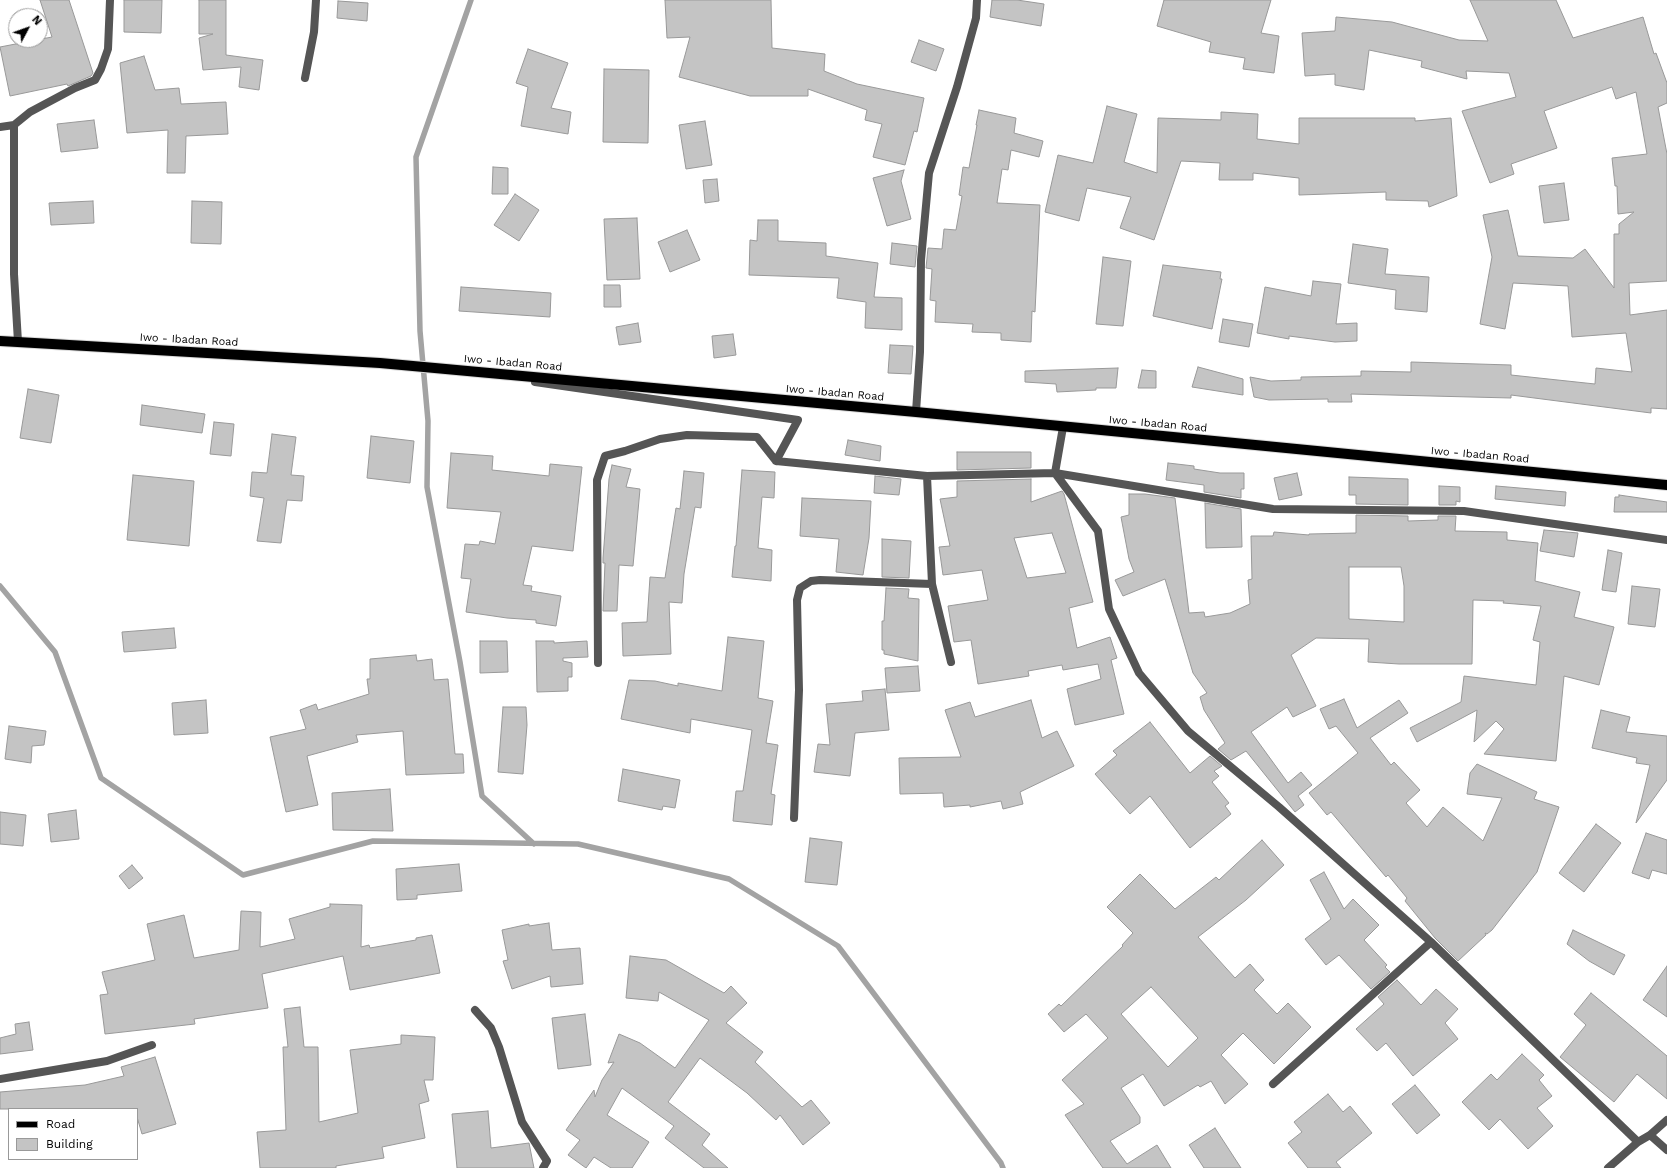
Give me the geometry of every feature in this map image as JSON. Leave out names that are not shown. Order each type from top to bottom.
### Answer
[{"type":"main road","name":"Iwo - Ibadan Road","points":[[0,341],[380,363],[1064,426],[1667,485]]},
{"type":"street","points":[[0,127],[14,125],[30,112],[75,88],[95,80],[101,69],[108,49],[110,0]]},
{"type":"street","points":[[305,78],[314,32],[316,0]]},
{"type":"street","points":[[916,412],[920,352],[921,260],[929,173],[958,87],[976,18],[976,0]]},
{"type":"street","points":[[14,125],[14,274],[18,342]]},
{"type":"street","points":[[461,371],[798,420],[776,461]]},
{"type":"street","points":[[1064,426],[1054,473],[1098,532],[1109,609],[1139,673],[1188,731],[1279,807],[1431,942],[1638,1142]]},
{"type":"street","points":[[598,663],[597,480],[605,456],[625,451],[660,438],[687,435],[757,437],[776,461],[927,476],[1054,473],[1274,510],[1464,511],[1667,540]]},
{"type":"street","points":[[927,476],[932,584],[951,662]]},
{"type":"street","points":[[794,818],[799,690],[797,600],[800,588],[811,581],[820,580],[932,584]]},
{"type":"street","points":[[1273,1084],[1431,942]]},
{"type":"street","points":[[475,1010],[490,1028],[499,1047],[522,1122],[547,1161],[543,1168]]},
{"type":"street","points":[[0,1079],[107,1061],[152,1045]]},
{"type":"street","points":[[1608,1168],[1638,1142],[1650,1135],[1667,1120]]},
{"type":"street","points":[[1650,1135],[1667,1150]]},
{"type":"building","points":[[40,0],[69,0],[93,73],[91,76],[68,86],[67,84],[10,96],[0,47],[8,45],[8,48],[48,48],[48,38],[52,37],[48,25],[48,8],[43,8]]},
{"type":"building","points":[[124,0],[162,0],[161,33],[124,32]]},
{"type":"building","points":[[199,0],[226,0],[226,55],[263,60],[259,90],[239,87],[241,67],[203,70],[199,38],[213,34],[199,34]]},
{"type":"building","points":[[665,0],[771,0],[772,48],[825,54],[824,71],[857,84],[924,98],[917,132],[914,131],[905,165],[873,157],[882,124],[865,120],[867,110],[808,89],[808,96],[750,96],[679,77],[690,37],[667,38]]},
{"type":"building","points":[[992,0],[1017,0],[1044,4],[1041,26],[990,17]]},
{"type":"building","points":[[1164,0],[1271,0],[1261,33],[1279,36],[1274,73],[1243,69],[1245,58],[1209,52],[1211,42],[1157,26]]},
{"type":"building","points":[[1470,0],[1556,0],[1573,38],[1643,17],[1654,54],[1656,53],[1667,83],[1667,103],[1658,107],[1667,154],[1667,281],[1629,283],[1630,315],[1667,310],[1667,409],[1651,408],[1651,413],[1511,395],[1511,398],[1351,394],[1352,402],[1328,402],[1328,399],[1269,400],[1254,397],[1250,377],[1271,381],[1301,380],[1301,377],[1361,376],[1361,371],[1411,372],[1411,362],[1511,365],[1511,375],[1595,384],[1596,368],[1632,372],[1626,333],[1572,337],[1568,286],[1513,283],[1505,329],[1480,324],[1492,257],[1483,215],[1508,210],[1518,256],[1573,258],[1585,249],[1614,288],[1614,234],[1619,234],[1619,224],[1634,212],[1618,214],[1617,186],[1615,186],[1612,158],[1647,154],[1636,92],[1616,99],[1612,87],[1544,111],[1557,148],[1511,164],[1514,174],[1490,183],[1462,111],[1516,97],[1509,73],[1466,71],[1467,79],[1421,67],[1422,61],[1369,50],[1364,90],[1335,85],[1335,74],[1305,76],[1302,33],[1335,31],[1336,17],[1392,22],[1459,40],[1488,41]]},
{"type":"building","points":[[338,1],[368,3],[367,21],[337,18]]},
{"type":"building","points":[[919,40],[944,49],[936,71],[911,62]]},
{"type":"building","points":[[528,49],[568,63],[551,108],[571,112],[568,134],[521,126],[528,87],[516,83]]},
{"type":"building","points":[[144,56],[155,90],[179,88],[181,104],[226,102],[228,134],[186,136],[185,173],[167,173],[168,130],[127,133],[120,63]]},
{"type":"building","points":[[604,69],[649,70],[648,143],[603,142]]},
{"type":"building","points":[[1107,106],[1137,114],[1124,162],[1157,173],[1158,118],[1221,120],[1221,112],[1258,114],[1257,139],[1299,144],[1299,118],[1415,118],[1415,121],[1451,118],[1457,196],[1429,207],[1428,201],[1386,200],[1386,192],[1299,195],[1299,178],[1253,173],[1253,180],[1219,180],[1220,163],[1181,161],[1154,240],[1120,228],[1131,197],[1087,188],[1079,221],[1045,212],[1058,155],[1093,163]]},
{"type":"building","points":[[979,110],[1016,118],[1014,133],[1043,141],[1039,157],[1011,150],[1008,170],[1002,169],[997,203],[1040,205],[1035,312],[1032,311],[1031,342],[1001,340],[1001,333],[972,332],[973,324],[935,322],[936,301],[930,300],[932,269],[926,268],[928,248],[942,249],[944,229],[956,230],[962,196],[959,195],[963,167],[969,168]]},
{"type":"building","points":[[94,120],[98,148],[61,152],[57,124]]},
{"type":"building","points":[[705,121],[712,165],[686,169],[679,125]]},
{"type":"building","points":[[493,167],[508,168],[508,194],[492,194]]},
{"type":"building","points":[[904,170],[901,181],[911,219],[887,226],[873,178]]},
{"type":"building","points":[[717,179],[719,201],[705,203],[703,180]]},
{"type":"building","points":[[1564,183],[1569,220],[1544,223],[1539,186]]},
{"type":"building","points":[[515,194],[539,210],[519,241],[494,225]]},
{"type":"building","points":[[93,201],[94,223],[51,225],[49,203]]},
{"type":"building","points":[[192,201],[222,202],[221,244],[191,243]]},
{"type":"building","points":[[637,218],[640,279],[607,280],[604,219]]},
{"type":"building","points":[[758,220],[778,220],[778,241],[826,243],[826,256],[878,263],[874,297],[902,298],[902,330],[865,328],[866,302],[837,298],[839,278],[749,275],[750,240],[757,241]]},
{"type":"building","points":[[687,230],[700,260],[670,272],[658,242]]},
{"type":"building","points":[[892,243],[917,246],[915,267],[890,264]]},
{"type":"building","points":[[1353,244],[1388,249],[1385,274],[1429,277],[1427,312],[1395,309],[1396,290],[1348,283]]},
{"type":"building","points":[[1103,257],[1131,261],[1123,326],[1096,324]]},
{"type":"building","points":[[1163,265],[1221,272],[1220,279],[1222,279],[1212,329],[1153,316]]},
{"type":"building","points":[[1313,281],[1341,284],[1336,324],[1357,323],[1357,341],[1335,342],[1289,336],[1289,339],[1257,333],[1265,287],[1311,296]]},
{"type":"building","points":[[604,285],[620,285],[621,307],[604,307]]},
{"type":"building","points":[[461,287],[551,293],[550,317],[459,311]]},
{"type":"building","points":[[1223,319],[1253,324],[1249,347],[1219,342]]},
{"type":"building","points":[[638,323],[641,342],[619,345],[616,327]]},
{"type":"building","points":[[733,334],[736,355],[714,358],[712,336]]},
{"type":"building","points":[[890,345],[913,346],[911,374],[888,373]]},
{"type":"building","points":[[1198,367],[1243,379],[1243,395],[1192,387]]},
{"type":"building","points":[[1118,368],[1116,388],[1096,388],[1096,390],[1057,392],[1056,384],[1025,382],[1025,371]]},
{"type":"building","points":[[1142,370],[1156,371],[1156,388],[1138,388]]},
{"type":"building","points":[[28,389],[59,395],[51,443],[20,438]]},
{"type":"building","points":[[142,405],[205,414],[202,433],[140,425]]},
{"type":"building","points":[[214,422],[234,424],[231,456],[210,454]]},
{"type":"building","points":[[272,434],[296,437],[291,475],[304,476],[302,501],[287,500],[281,543],[257,541],[264,498],[250,496],[252,472],[267,473]]},
{"type":"building","points":[[371,436],[414,441],[410,483],[367,478]]},
{"type":"building","points":[[848,440],[881,446],[880,461],[845,455]]},
{"type":"building","points":[[957,452],[1031,452],[1031,468],[957,470]]},
{"type":"building","points":[[451,453],[493,456],[492,470],[549,476],[550,464],[582,467],[573,551],[532,546],[523,585],[532,586],[531,591],[561,596],[556,626],[536,623],[536,620],[507,618],[466,612],[471,579],[461,578],[465,544],[479,545],[480,541],[495,544],[501,512],[447,508]]},
{"type":"building","points":[[1168,463],[1194,466],[1194,469],[1220,473],[1244,473],[1244,489],[1241,489],[1241,498],[1204,492],[1204,485],[1166,480]]},
{"type":"building","points":[[612,465],[631,469],[626,487],[640,489],[633,566],[619,565],[617,611],[603,611],[605,563],[603,563],[603,558],[609,479]]},
{"type":"building","points":[[742,470],[775,472],[774,498],[762,497],[758,548],[772,550],[771,581],[732,577]]},
{"type":"building","points":[[684,471],[704,473],[701,508],[695,507],[684,574],[682,603],[669,602],[671,654],[623,656],[622,623],[647,622],[650,577],[665,578],[676,508],[680,509]]},
{"type":"building","points":[[1297,473],[1302,495],[1279,500],[1274,478]]},
{"type":"building","points":[[133,475],[194,481],[189,546],[127,540]]},
{"type":"building","points":[[875,476],[901,479],[899,495],[874,493]]},
{"type":"building","points":[[1349,477],[1408,479],[1408,505],[1356,504],[1356,495],[1349,495]]},
{"type":"building","points":[[1031,479],[1031,502],[1062,491],[1093,602],[1069,608],[1077,648],[1110,637],[1117,658],[1111,660],[1124,714],[1075,725],[1067,689],[1101,679],[1098,664],[1063,670],[1062,665],[1028,671],[1029,676],[978,684],[971,640],[954,642],[948,606],[988,600],[982,570],[943,575],[939,547],[950,546],[940,499],[957,497],[957,481]],"holes":[[[1052,533],[1066,573],[1027,578],[1014,538]]]},
{"type":"building","points":[[1439,486],[1460,487],[1460,502],[1456,501],[1456,505],[1439,505]]},
{"type":"building","points":[[1496,486],[1566,492],[1565,506],[1495,499]]},
{"type":"building","points":[[1129,494],[1145,494],[1175,498],[1189,613],[1204,612],[1205,617],[1230,613],[1250,604],[1248,580],[1252,579],[1251,536],[1273,536],[1274,532],[1309,535],[1356,533],[1356,515],[1408,516],[1408,521],[1438,520],[1438,516],[1456,516],[1455,531],[1507,532],[1507,540],[1538,543],[1535,581],[1580,592],[1574,617],[1614,627],[1599,685],[1564,676],[1556,761],[1484,754],[1504,729],[1496,721],[1474,742],[1477,710],[1417,742],[1410,728],[1461,702],[1464,676],[1536,685],[1540,642],[1533,640],[1541,606],[1503,603],[1504,601],[1473,600],[1472,664],[1399,664],[1368,662],[1369,639],[1316,638],[1291,655],[1316,706],[1293,717],[1287,707],[1251,732],[1288,783],[1301,772],[1312,785],[1298,796],[1304,805],[1295,812],[1246,751],[1231,760],[1218,749],[1225,743],[1204,710],[1200,697],[1207,693],[1193,673],[1165,579],[1123,596],[1115,580],[1134,572],[1129,559],[1121,517],[1129,515]],"holes":[[[1349,567],[1401,567],[1404,586],[1404,622],[1349,619]]]},
{"type":"building","points":[[1619,495],[1667,502],[1667,512],[1614,512],[1615,497],[1619,497]]},
{"type":"building","points":[[802,498],[871,501],[869,538],[863,575],[836,572],[839,539],[800,536]]},
{"type":"building","points":[[1205,503],[1241,509],[1242,547],[1206,548]]},
{"type":"building","points":[[1544,530],[1578,533],[1574,557],[1540,551]]},
{"type":"building","points":[[882,539],[911,541],[909,578],[882,577]]},
{"type":"building","points":[[1608,550],[1622,553],[1616,592],[1602,590]]},
{"type":"building","points":[[1632,586],[1660,589],[1655,627],[1628,624]]},
{"type":"building","points":[[886,588],[909,589],[908,598],[919,599],[918,661],[884,654],[884,650],[882,650],[882,621],[884,621]]},
{"type":"building","points":[[174,628],[176,648],[124,652],[122,632]]},
{"type":"building","points":[[728,637],[764,641],[758,698],[773,701],[766,743],[778,745],[771,794],[775,795],[772,825],[733,821],[736,791],[743,791],[752,730],[691,719],[690,733],[621,719],[629,680],[655,681],[678,686],[678,683],[722,691]]},
{"type":"building","points":[[480,641],[507,641],[508,672],[480,673]]},
{"type":"building","points":[[536,641],[554,641],[554,643],[587,641],[588,657],[563,658],[563,661],[572,663],[572,677],[568,677],[568,691],[537,692]]},
{"type":"building","points":[[416,655],[417,661],[432,659],[434,680],[448,679],[455,754],[463,754],[464,773],[406,775],[403,731],[356,735],[358,742],[307,756],[318,805],[286,812],[270,737],[306,729],[300,710],[316,704],[318,710],[369,694],[367,679],[370,679],[370,659]]},
{"type":"building","points":[[918,666],[920,691],[887,693],[885,668]]},
{"type":"building","points":[[885,689],[889,730],[855,733],[850,776],[814,772],[818,744],[830,745],[826,704],[863,701],[862,691]]},
{"type":"building","points":[[1344,699],[1357,728],[1399,700],[1408,713],[1370,738],[1391,765],[1394,762],[1420,790],[1406,803],[1427,827],[1443,807],[1483,841],[1502,798],[1467,794],[1470,773],[1477,764],[1537,792],[1534,799],[1559,807],[1537,872],[1492,930],[1487,934],[1485,933],[1486,935],[1458,961],[1435,938],[1405,901],[1407,898],[1388,875],[1386,877],[1331,812],[1327,815],[1309,793],[1358,753],[1336,726],[1329,729],[1320,709]]},
{"type":"building","points":[[206,700],[208,733],[174,735],[172,703]]},
{"type":"building","points":[[1031,700],[1042,738],[1057,731],[1074,766],[1020,792],[1023,804],[1003,809],[1001,801],[970,807],[970,805],[944,807],[943,793],[900,794],[899,758],[961,757],[945,710],[970,702],[975,717]]},
{"type":"building","points":[[503,707],[526,707],[527,725],[523,774],[498,772]]},
{"type":"building","points":[[1601,710],[1630,717],[1626,732],[1667,736],[1667,780],[1636,823],[1650,765],[1636,763],[1637,758],[1592,748]]},
{"type":"building","points":[[1150,722],[1190,773],[1210,756],[1222,766],[1214,771],[1219,776],[1212,782],[1229,803],[1225,806],[1231,814],[1190,848],[1150,796],[1130,814],[1095,774],[1117,755],[1113,751]]},
{"type":"building","points":[[9,726],[46,731],[44,745],[32,746],[31,763],[5,759]]},
{"type":"building","points":[[623,769],[680,780],[675,808],[663,806],[662,810],[618,801]]},
{"type":"building","points":[[390,789],[393,831],[333,830],[332,793]]},
{"type":"building","points":[[76,810],[79,839],[51,842],[48,814]]},
{"type":"building","points":[[0,812],[26,815],[23,846],[0,844]]},
{"type":"building","points":[[1596,824],[1621,843],[1584,892],[1559,873]]},
{"type":"building","points":[[1646,833],[1667,840],[1667,874],[1652,870],[1649,879],[1632,873]]},
{"type":"building","points":[[810,838],[842,842],[837,885],[805,882]]},
{"type":"building","points":[[1262,840],[1284,865],[1246,900],[1198,937],[1235,978],[1250,964],[1264,980],[1254,990],[1277,1014],[1288,1003],[1311,1027],[1274,1064],[1243,1033],[1221,1055],[1248,1084],[1225,1104],[1211,1081],[1200,1087],[1198,1085],[1164,1106],[1143,1074],[1121,1088],[1140,1117],[1140,1123],[1110,1141],[1127,1164],[1157,1145],[1171,1168],[1103,1168],[1065,1115],[1084,1104],[1062,1080],[1108,1038],[1086,1014],[1064,1032],[1048,1014],[1059,1004],[1061,1006],[1123,946],[1122,945],[1133,933],[1107,907],[1140,874],[1175,909],[1216,877],[1219,880]],"holes":[[[1151,987],[1198,1038],[1168,1067],[1121,1014]]]},
{"type":"building","points":[[459,864],[462,891],[417,895],[417,899],[397,900],[396,869]]},
{"type":"building","points":[[132,865],[143,878],[129,889],[119,876]]},
{"type":"building","points":[[1324,872],[1344,909],[1353,899],[1379,925],[1364,940],[1387,965],[1385,967],[1390,972],[1371,989],[1339,955],[1326,965],[1305,939],[1331,919],[1310,880]]},
{"type":"building","points":[[330,904],[362,905],[361,947],[369,945],[370,948],[416,940],[416,938],[432,935],[440,973],[350,990],[343,956],[262,974],[268,1008],[194,1019],[195,1024],[105,1034],[100,995],[108,994],[102,972],[155,960],[147,924],[184,915],[194,958],[239,950],[241,911],[261,912],[260,947],[295,939],[289,919],[330,907]]},
{"type":"building","points":[[549,923],[552,950],[580,948],[583,984],[551,987],[550,976],[512,989],[503,961],[508,960],[502,930],[529,924],[529,926]]},
{"type":"building","points":[[1573,930],[1625,955],[1614,975],[1589,961],[1567,944]]},
{"type":"building","points":[[630,956],[666,960],[724,993],[731,986],[747,1003],[726,1023],[763,1052],[755,1062],[802,1107],[811,1100],[830,1123],[803,1145],[780,1115],[776,1120],[747,1093],[700,1058],[668,1102],[710,1134],[702,1145],[728,1168],[704,1168],[665,1138],[674,1126],[622,1088],[607,1115],[649,1142],[632,1168],[611,1168],[594,1157],[586,1168],[568,1155],[580,1140],[566,1130],[594,1090],[595,1097],[602,1080],[614,1062],[608,1063],[619,1034],[640,1043],[675,1068],[709,1020],[659,992],[658,1001],[626,998]]},
{"type":"building","points":[[1667,966],[1667,1017],[1643,1000]]},
{"type":"building","points":[[1397,980],[1421,1005],[1436,989],[1458,1009],[1445,1023],[1458,1039],[1413,1076],[1386,1043],[1377,1051],[1356,1029],[1384,1004],[1378,997]]},
{"type":"building","points":[[1591,993],[1667,1056],[1667,1099],[1637,1074],[1614,1102],[1560,1057],[1586,1025],[1574,1014]]},
{"type":"building","points":[[300,1007],[304,1047],[318,1047],[319,1122],[358,1113],[350,1050],[401,1044],[401,1035],[435,1037],[433,1080],[424,1080],[429,1101],[419,1104],[425,1138],[382,1147],[384,1158],[336,1166],[336,1168],[260,1168],[257,1132],[286,1130],[283,1047],[288,1047],[284,1009]]},
{"type":"building","points":[[585,1014],[591,1065],[558,1069],[552,1018]]},
{"type":"building","points":[[29,1022],[33,1050],[0,1054],[0,1038],[16,1034],[15,1024]]},
{"type":"building","points":[[1522,1054],[1544,1075],[1539,1080],[1552,1096],[1537,1108],[1553,1126],[1528,1149],[1500,1119],[1489,1130],[1462,1102],[1491,1074],[1497,1080]]},
{"type":"building","points":[[155,1057],[176,1124],[142,1134],[138,1120],[138,1108],[0,1109],[0,1092],[85,1085],[124,1076],[121,1067]]},
{"type":"building","points":[[1415,1085],[1440,1115],[1417,1134],[1392,1104]]},
{"type":"building","points":[[1328,1094],[1343,1112],[1350,1106],[1372,1133],[1336,1162],[1341,1168],[1308,1168],[1288,1143],[1302,1132],[1294,1122]]},
{"type":"building","points":[[488,1111],[491,1148],[529,1143],[534,1168],[457,1168],[452,1114]]},
{"type":"building","points":[[1215,1128],[1241,1168],[1204,1168],[1189,1145]]},
{"type":"waterway","points":[[471,0],[416,157],[420,331],[428,421],[427,487],[460,662],[482,796],[534,844]]},
{"type":"waterway","points":[[0,586],[55,652],[101,778],[243,875],[373,841],[578,844],[729,879],[838,946],[1001,1163],[1003,1168]]}]
